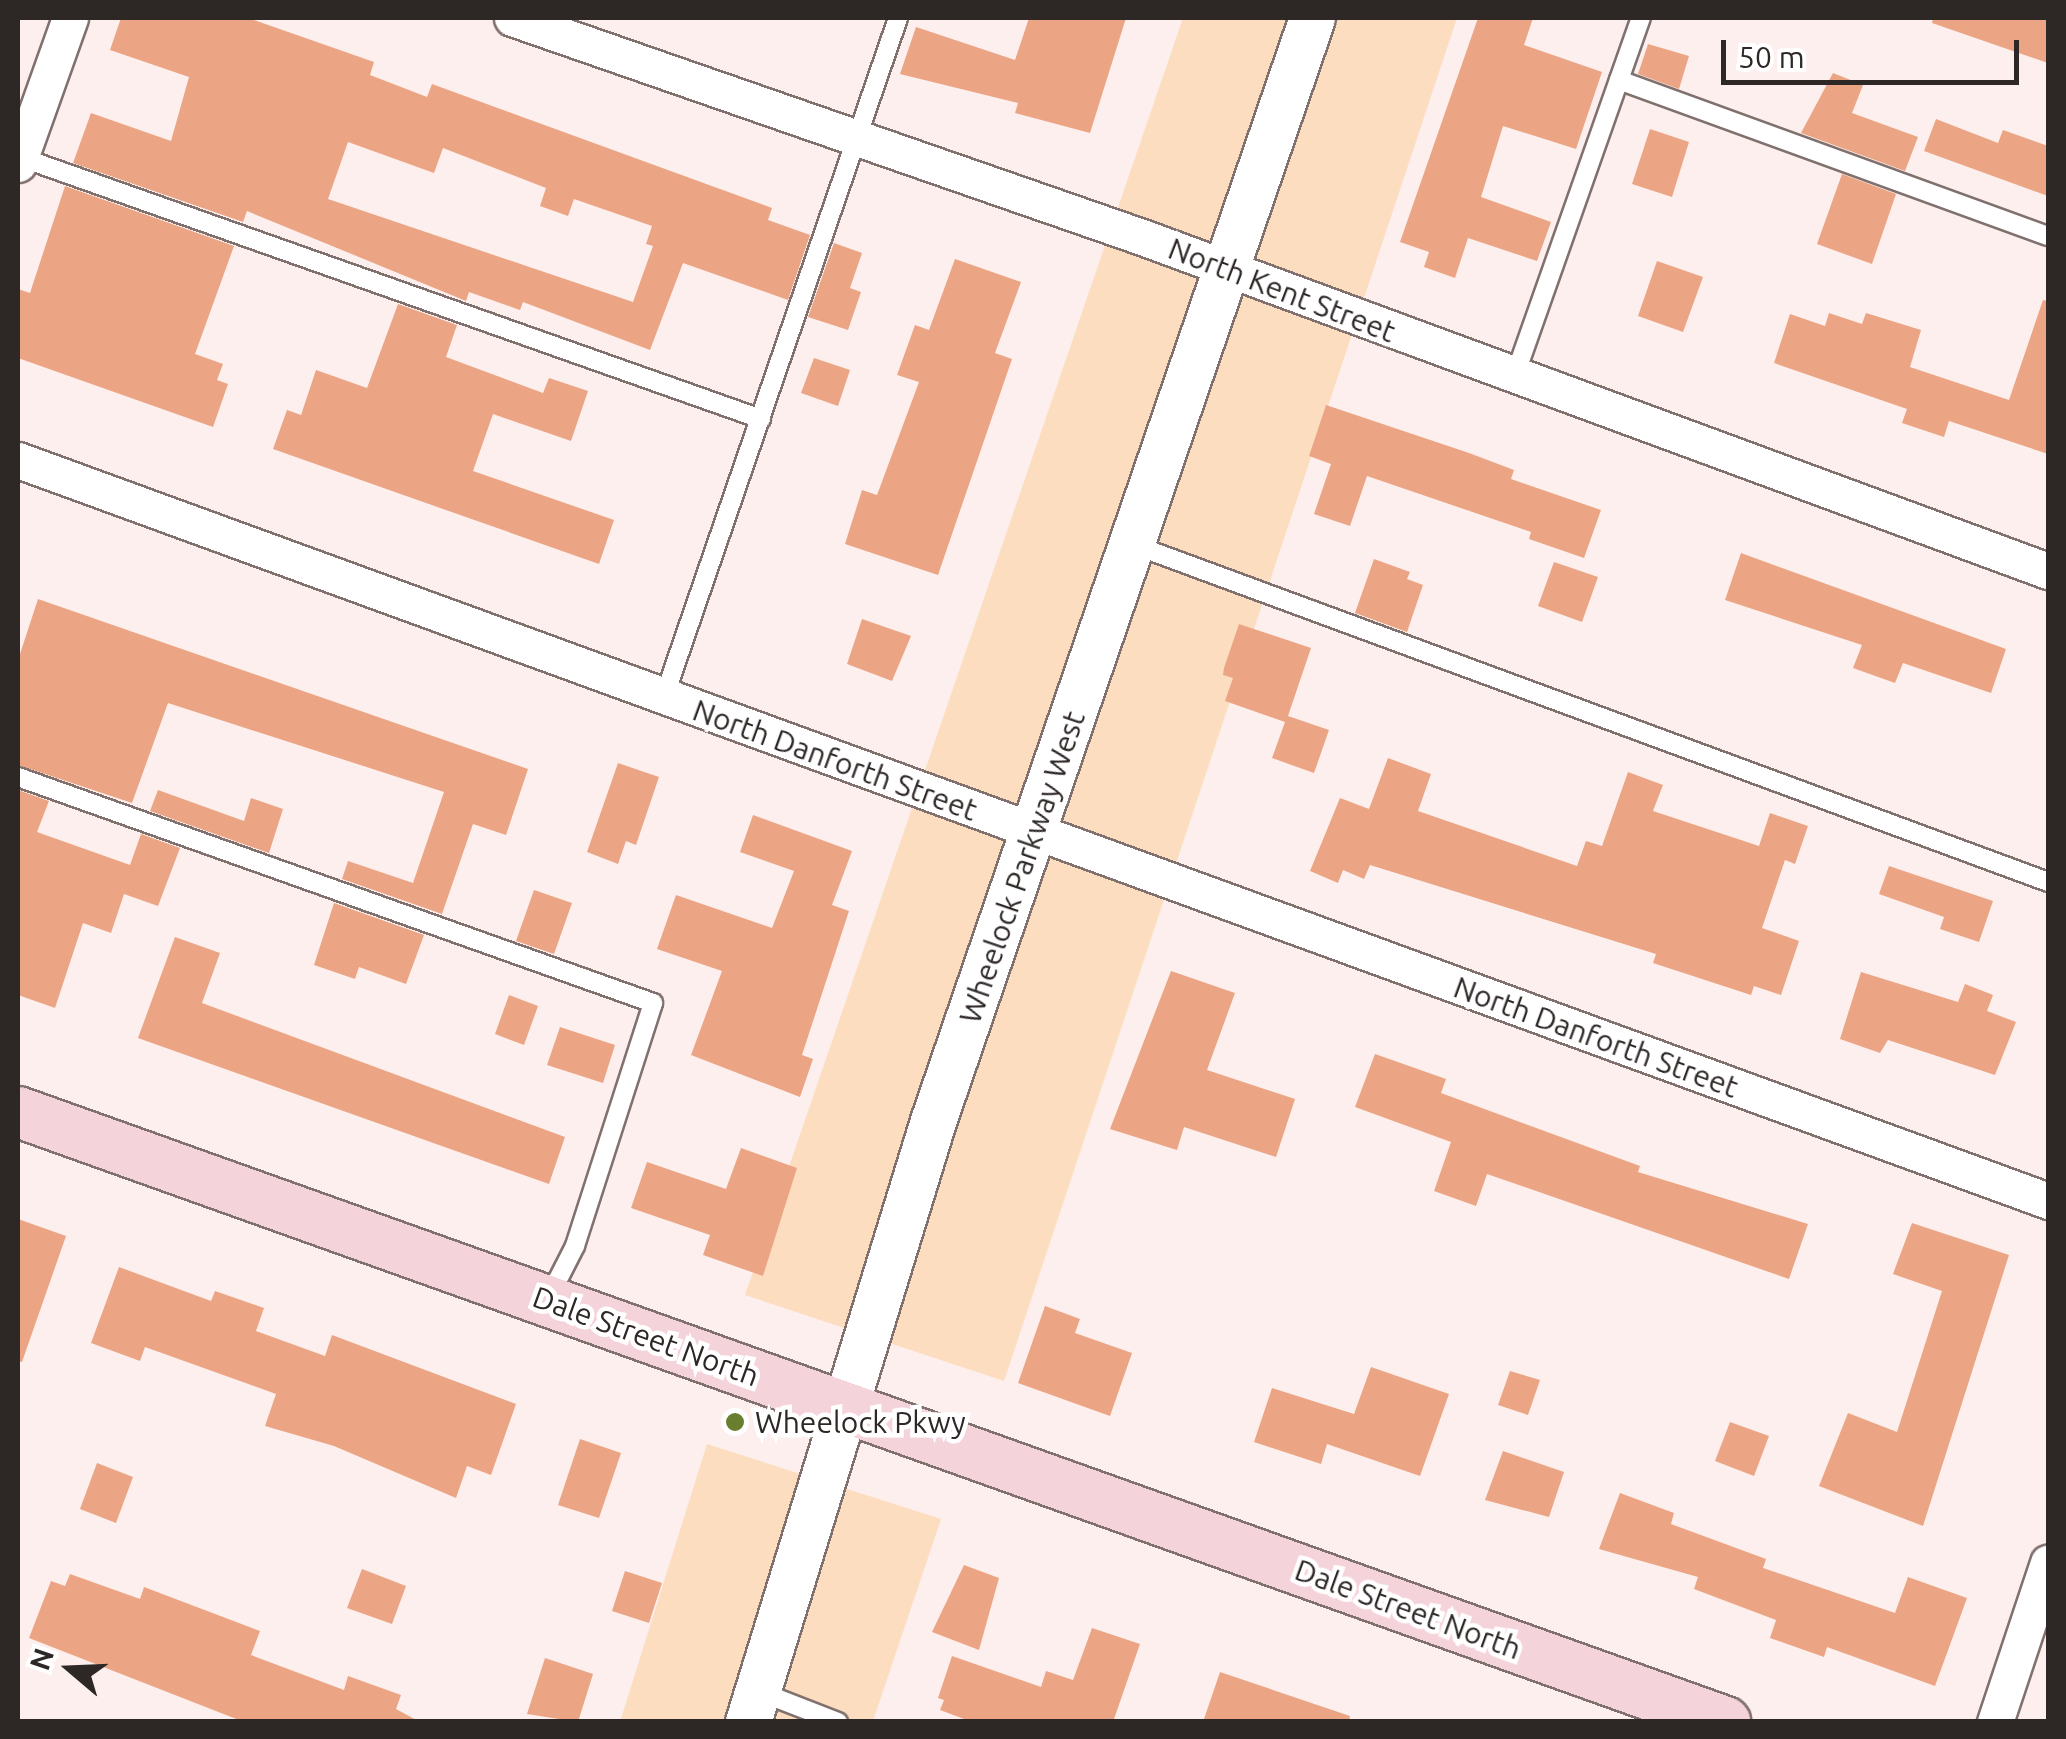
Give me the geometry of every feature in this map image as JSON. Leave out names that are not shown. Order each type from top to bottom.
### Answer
[{"type":"main road","name":"Dale Street North","points":[[18,1112],[1726,1722]]},
{"type":"street","points":[[19,161],[70,18]]},
{"type":"street","name":"North Kent Street","points":[[512,18],[1224,268],[1514,378],[2048,571]]},
{"type":"street","name":"Wheelock Parkway West","points":[[753,1706],[932,1121],[1312,18]]},
{"type":"street","name":"North Danforth Street","points":[[18,460],[1034,834],[2048,1200]]},
{"type":"street","points":[[1995,1722],[2048,1562]]},
{"type":"lane","points":[[664,697],[898,18]]},
{"type":"lane","points":[[1514,378],[1641,18]]},
{"type":"lane","points":[[1619,80],[2048,236]]},
{"type":"lane","points":[[19,161],[761,419]]},
{"type":"lane","points":[[1132,544],[2048,882]]},
{"type":"lane","points":[[18,777],[653,1003],[576,1246],[548,1301]]},
{"type":"lane","points":[[753,1706],[838,1722]]},
{"type":"shaded area","points":[[1183,18],[1457,18],[1004,1381],[745,1295]]},
{"type":"shaded area","points":[[707,1444],[941,1519],[873,1721],[620,1722]]},
{"type":"building","points":[[121,18],[248,18],[374,62],[370,75],[427,97],[432,84],[772,208],[768,220],[810,235],[788,300],[683,263],[650,350],[523,302],[520,310],[469,292],[466,301],[247,211],[243,222],[73,163],[91,113],[171,141],[189,77],[110,50]],"holes":[[[348,142],[434,173],[443,148],[546,188],[540,206],[568,216],[574,199],[652,226],[646,244],[653,246],[633,302],[328,199]]]},
{"type":"building","points":[[1029,18],[1126,18],[1090,133],[1015,113],[1018,103],[900,74],[916,27],[1015,60]]},
{"type":"building","points":[[1478,18],[1533,18],[1524,45],[1602,72],[1576,149],[1503,126],[1481,197],[1551,222],[1537,261],[1468,238],[1455,278],[1424,267],[1429,252],[1400,242]]},
{"type":"building","points":[[1933,18],[2048,18],[2048,63],[1932,23]]},
{"type":"building","points":[[1648,44],[1689,56],[1679,89],[1638,74]]},
{"type":"building","points":[[1833,73],[1863,85],[1852,113],[1918,137],[1905,171],[1801,133]]},
{"type":"building","points":[[1936,119],[1998,143],[2003,130],[2048,146],[2048,196],[1924,151]]},
{"type":"building","points":[[1650,129],[1689,142],[1672,197],[1632,184]]},
{"type":"building","points":[[1842,174],[1896,194],[1872,264],[1817,244]]},
{"type":"building","points":[[65,186],[234,246],[195,354],[223,364],[217,380],[228,384],[213,427],[18,358],[18,289],[30,293]]},
{"type":"building","points":[[834,243],[862,253],[850,288],[861,292],[848,330],[808,317]]},
{"type":"building","points":[[955,259],[1021,282],[995,353],[1012,359],[938,575],[845,544],[862,490],[877,495],[919,382],[897,375],[915,325],[929,330]]},
{"type":"building","points":[[1657,261],[1703,277],[1683,332],[1638,316]]},
{"type":"building","points":[[2043,300],[2048,301],[2048,454],[1949,421],[1944,437],[1902,423],[1907,409],[1774,363],[1790,314],[1825,326],[1829,313],[1862,324],[1866,313],[1921,330],[1910,367],[2009,400]]},
{"type":"building","points":[[398,304],[457,325],[446,357],[543,393],[549,378],[588,391],[571,441],[493,414],[473,471],[614,520],[599,564],[273,449],[287,410],[301,415],[316,370],[367,388]]},
{"type":"building","points":[[814,358],[850,370],[838,406],[801,393]]},
{"type":"building","points":[[1326,405],[1514,470],[1511,479],[1601,510],[1584,558],[1529,539],[1531,532],[1367,476],[1350,526],[1314,514],[1331,464],[1309,456]]},
{"type":"building","points":[[1741,553],[2006,649],[1991,693],[1903,663],[1895,683],[1853,668],[1862,645],[1725,600]]},
{"type":"building","points":[[1374,559],[1410,572],[1407,579],[1423,585],[1407,632],[1355,613]]},
{"type":"building","points":[[1554,562],[1598,577],[1582,622],[1538,606]]},
{"type":"building","points":[[38,599],[528,769],[506,835],[473,824],[442,914],[342,879],[348,861],[413,883],[444,792],[168,703],[132,803],[18,765],[18,660]]},
{"type":"building","points":[[862,619],[911,636],[892,681],[847,664]]},
{"type":"building","points":[[1239,624],[1311,648],[1288,716],[1329,730],[1314,773],[1272,758],[1285,722],[1225,701],[1233,678],[1223,675],[1224,668]]},
{"type":"building","points":[[1388,758],[1431,774],[1418,811],[1577,866],[1586,841],[1602,846],[1628,772],[1663,785],[1653,811],[1759,846],[1770,813],[1808,826],[1795,864],[1785,860],[1762,928],[1799,941],[1781,995],[1754,986],[1751,995],[1653,963],[1656,954],[1370,865],[1364,879],[1343,870],[1338,883],[1310,871],[1340,798],[1369,809]]},
{"type":"building","points":[[618,763],[659,777],[636,845],[626,841],[618,864],[587,852]]},
{"type":"building","points":[[18,790],[49,801],[37,832],[130,865],[141,834],[180,848],[158,906],[124,894],[111,933],[83,923],[55,1008],[18,995]]},
{"type":"building","points":[[158,790],[244,821],[251,798],[283,809],[269,853],[150,811]]},
{"type":"building","points":[[753,815],[852,851],[832,905],[849,911],[802,1055],[813,1059],[800,1097],[691,1055],[722,971],[657,949],[676,895],[772,928],[794,871],[740,852]]},
{"type":"building","points":[[1889,866],[1993,901],[1979,942],[1940,929],[1944,917],[1879,894]]},
{"type":"building","points":[[534,890],[572,903],[554,954],[516,941]]},
{"type":"building","points":[[334,903],[424,935],[406,984],[359,967],[355,979],[314,965]]},
{"type":"building","points":[[175,937],[220,953],[202,1003],[565,1137],[549,1184],[138,1038]]},
{"type":"building","points":[[1171,971],[1235,993],[1207,1070],[1295,1099],[1276,1157],[1184,1127],[1177,1150],[1110,1129]]},
{"type":"building","points":[[1861,972],[1958,1002],[1965,984],[1993,995],[1987,1011],[2016,1022],[1995,1075],[1888,1040],[1880,1053],[1840,1039]]},
{"type":"building","points":[[509,995],[538,1006],[524,1045],[495,1034]]},
{"type":"building","points":[[560,1027],[615,1045],[603,1083],[547,1065]]},
{"type":"building","points":[[1375,1054],[1446,1079],[1441,1093],[1640,1166],[1638,1172],[1808,1224],[1789,1279],[1487,1174],[1476,1206],[1434,1191],[1451,1142],[1355,1107]]},
{"type":"building","points":[[741,1148],[797,1168],[763,1276],[703,1255],[710,1235],[631,1208],[647,1162],[726,1189]]},
{"type":"building","points":[[18,1219],[66,1236],[22,1362],[18,1361]]},
{"type":"building","points":[[1912,1223],[2009,1255],[1923,1526],[1819,1486],[1848,1413],[1897,1432],[1942,1291],[1893,1274]]},
{"type":"building","points":[[119,1267],[211,1301],[215,1291],[264,1308],[256,1331],[325,1356],[332,1335],[516,1404],[491,1475],[467,1466],[456,1498],[334,1446],[265,1426],[276,1394],[145,1347],[140,1361],[91,1343]]},
{"type":"building","points":[[1045,1306],[1080,1319],[1075,1333],[1132,1353],[1110,1416],[1018,1383]]},
{"type":"building","points":[[1371,1367],[1449,1394],[1420,1476],[1327,1444],[1321,1464],[1254,1442],[1272,1388],[1354,1414]]},
{"type":"building","points":[[1510,1371],[1540,1380],[1528,1415],[1498,1405]]},
{"type":"building","points":[[1730,1422],[1769,1436],[1754,1476],[1715,1461]]},
{"type":"building","points":[[580,1439],[621,1453],[599,1518],[558,1505]]},
{"type":"building","points":[[1503,1451],[1564,1472],[1549,1517],[1485,1500]]},
{"type":"building","points":[[97,1463],[133,1477],[116,1523],[80,1509]]},
{"type":"building","points":[[1620,1493],[1674,1513],[1671,1524],[1766,1559],[1763,1568],[1895,1613],[1908,1577],[1967,1598],[1935,1686],[1827,1647],[1824,1657],[1770,1638],[1776,1620],[1694,1589],[1698,1577],[1599,1549]]},
{"type":"building","points":[[964,1565],[999,1578],[979,1650],[932,1632]]},
{"type":"building","points":[[362,1569],[406,1586],[392,1624],[347,1608]]},
{"type":"building","points":[[625,1571],[662,1583],[649,1623],[612,1611]]},
{"type":"building","points":[[70,1574],[140,1599],[144,1587],[260,1631],[251,1655],[344,1690],[348,1676],[401,1695],[396,1709],[420,1722],[244,1722],[29,1638],[51,1581],[65,1586]]},
{"type":"building","points":[[1092,1628],[1140,1644],[1113,1722],[972,1722],[940,1710],[944,1700],[938,1698],[952,1656],[1041,1687],[1046,1671],[1073,1680]]},
{"type":"building","points":[[545,1658],[593,1674],[578,1722],[527,1714]]},
{"type":"building","points":[[1220,1672],[1350,1716],[1349,1722],[1203,1722]]},
{"type":"place","name":"Wheelock Pkwy","points":[[735,1422]]}]
